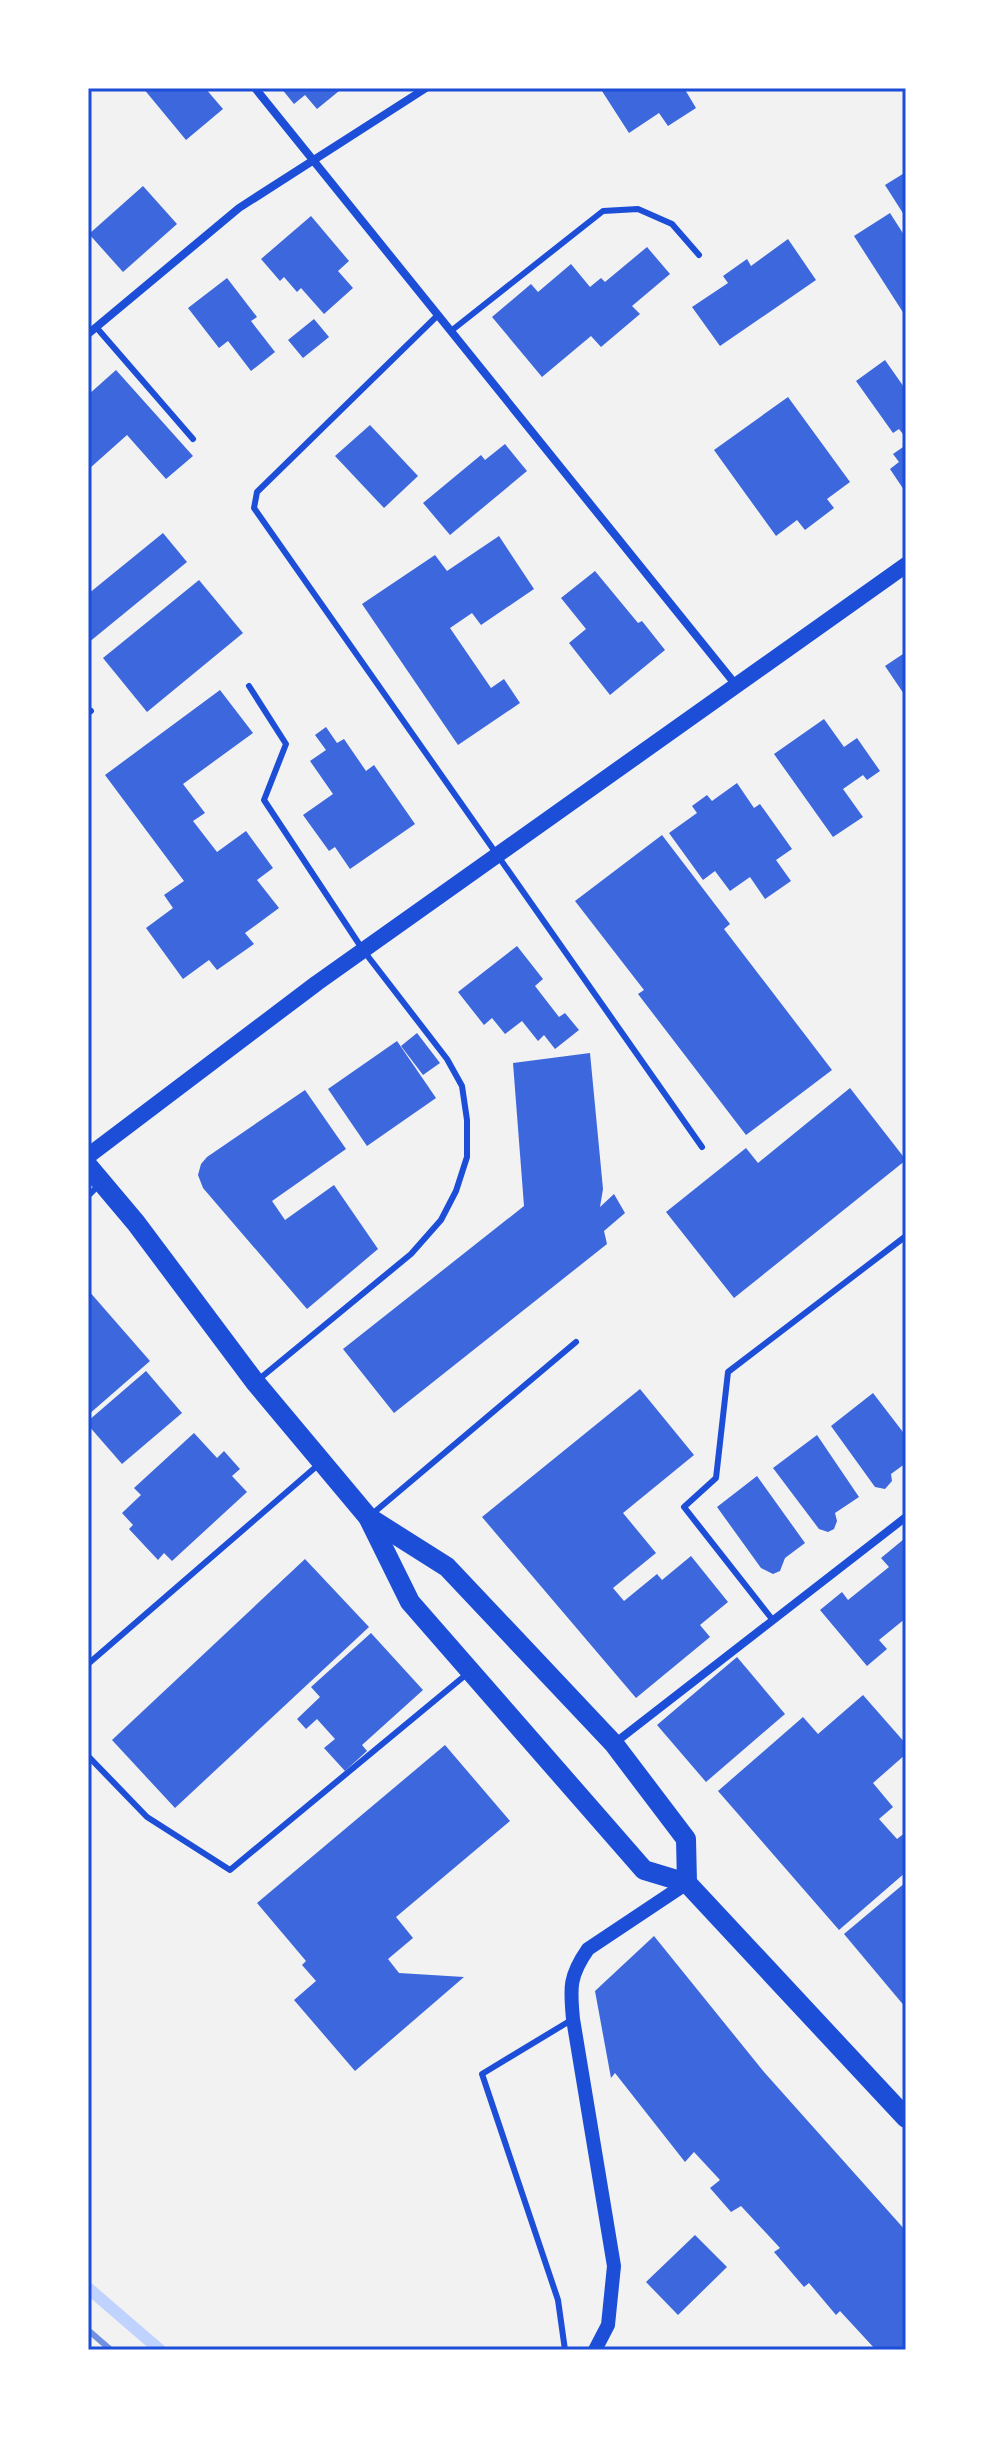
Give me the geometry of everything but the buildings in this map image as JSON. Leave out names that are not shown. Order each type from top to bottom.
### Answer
[{"type":"main road","points":[[88,1156],[317,983],[906,565]]},
{"type":"main road","points":[[88,1166],[95,1189],[136,1223],[255,1382],[368,1517],[410,1602],[644,1870],[687,1883],[906,2118]]},
{"type":"main road","points":[[368,1517],[447,1567],[614,1744],[686,1839],[687,1883]]},
{"type":"street","points":[[255,88],[736,685]]},
{"type":"street","points":[[88,334],[239,208],[426,88]]},
{"type":"street","points":[[614,1744],[906,1517]]},
{"type":"street","points":[[595,2350],[608,2325],[614,2266],[573,2019],[570,1984],[577,1965],[588,1949],[687,1883]]},
{"type":"lane","points":[[451,331],[603,211],[638,209],[672,224],[699,255]]},
{"type":"lane","points":[[438,315],[257,492],[254,508],[702,1147]]},
{"type":"lane","points":[[96,327],[193,439]]},
{"type":"lane","points":[[249,686],[286,744],[264,800],[363,950],[447,1059],[462,1086],[467,1120],[467,1157],[456,1191],[441,1220],[411,1254],[255,1382]]},
{"type":"lane","points":[[772,1619],[684,1507],[716,1478],[728,1372],[906,1236]]},
{"type":"lane","points":[[368,1517],[576,1342]]},
{"type":"lane","points":[[88,1664],[321,1462]]},
{"type":"lane","points":[[88,1756],[147,1817],[230,1870],[471,1671]]},
{"type":"lane","points":[[565,2350],[558,2300],[482,2074],[573,2019]]},
{"type":"waterway","points":[[88,2288],[160,2350]]},
{"type":"railway","points":[[88,2330],[111,2350]]}]
